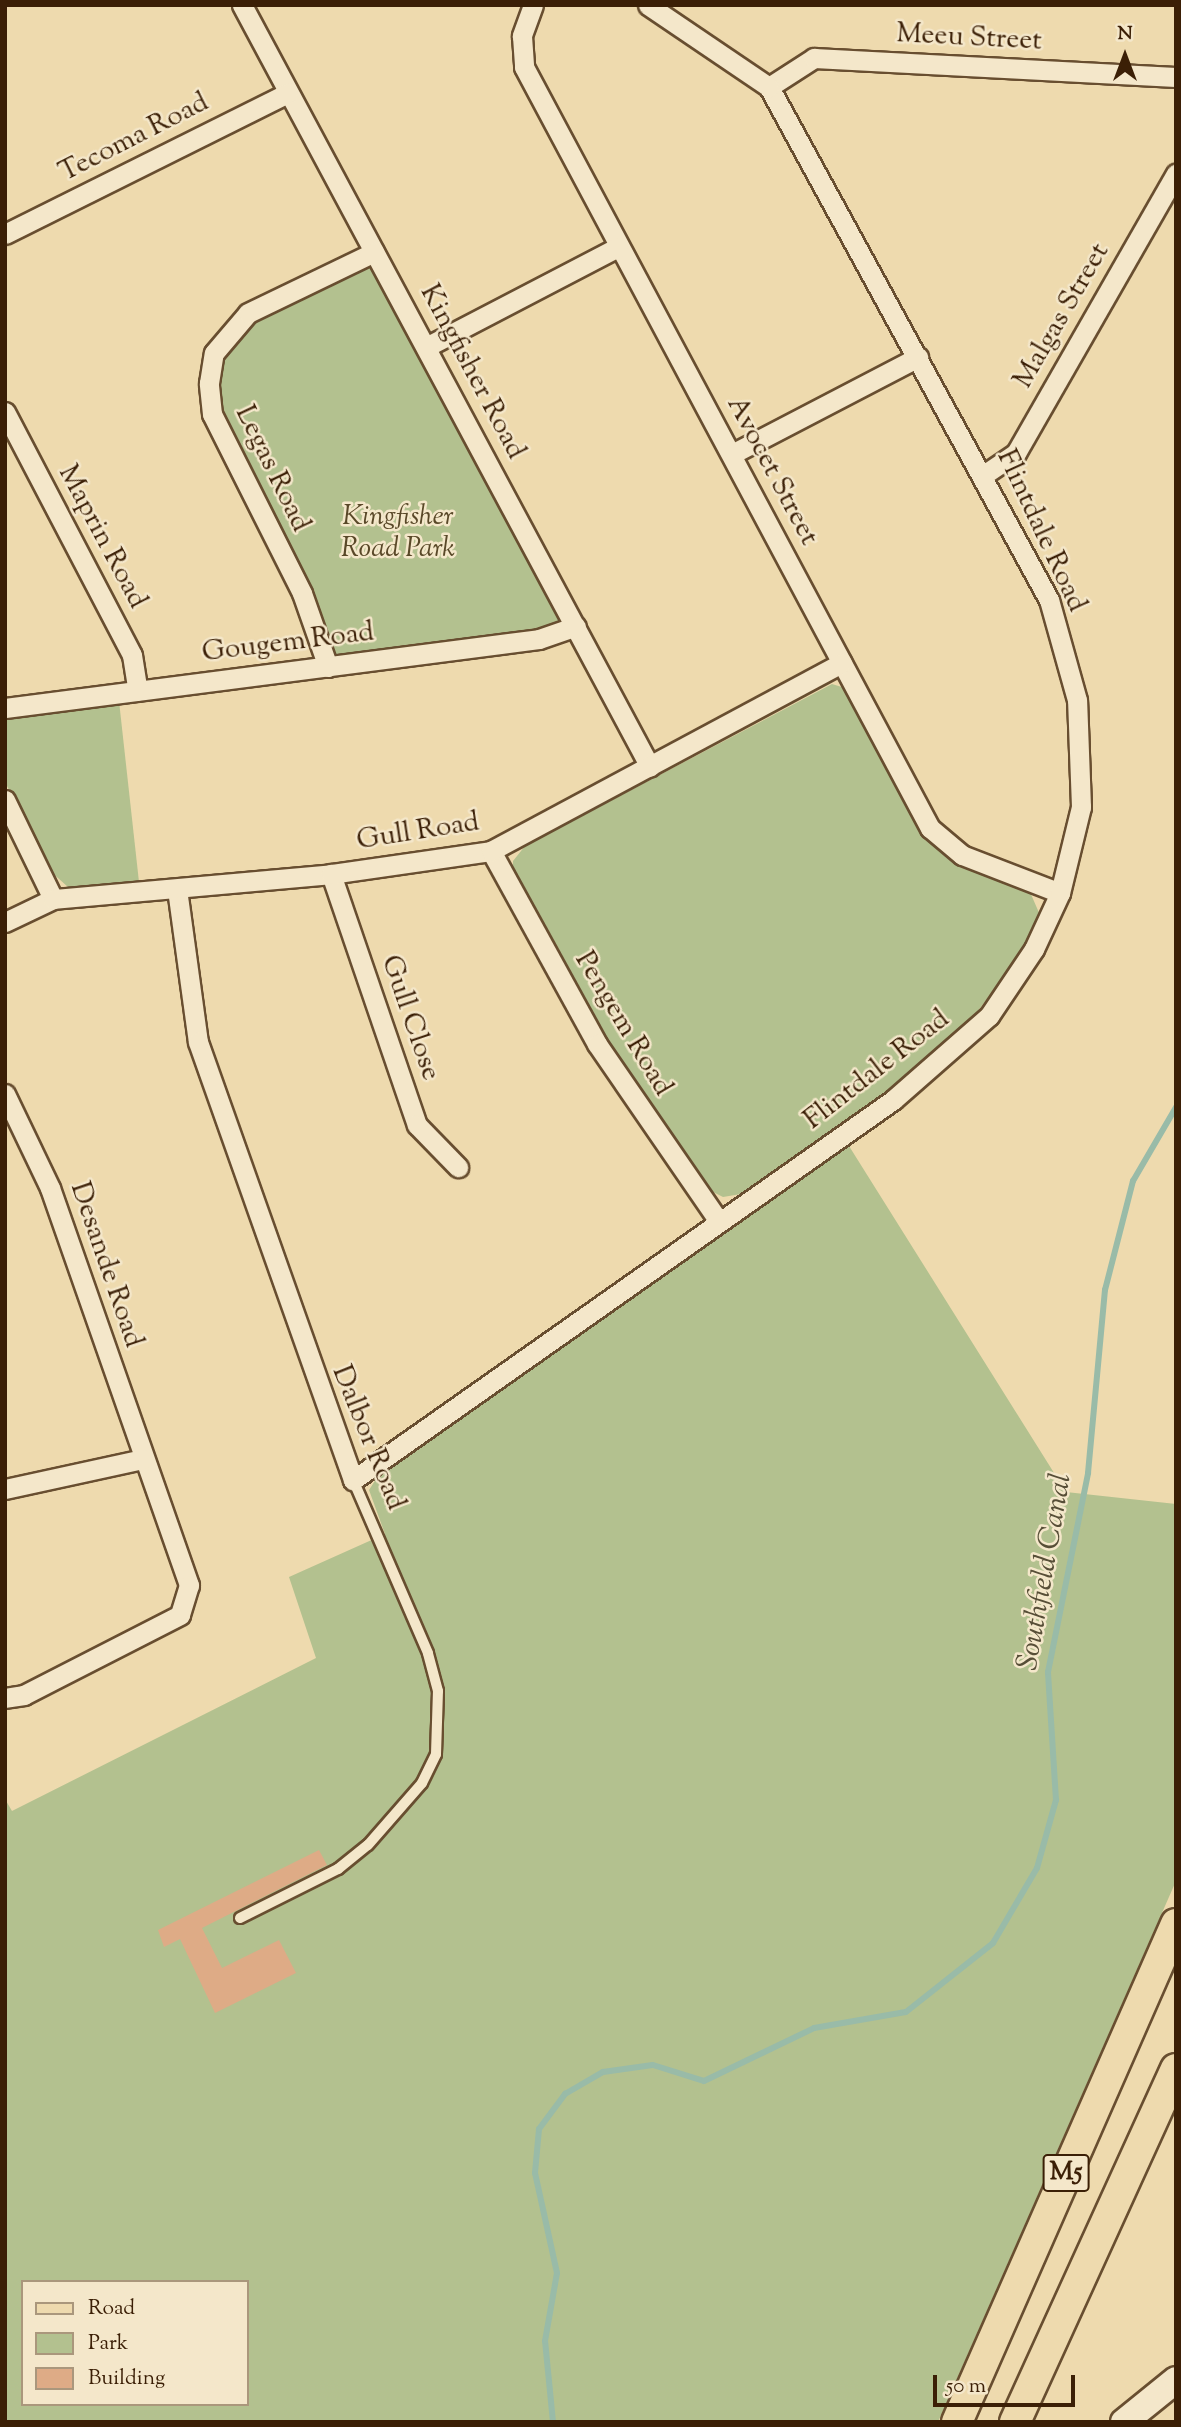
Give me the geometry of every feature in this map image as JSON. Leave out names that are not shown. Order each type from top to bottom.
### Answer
[{"type":"main road","name":"M5","points":[[957,2422],[1176,1924]]},
{"type":"main road","name":"M5","points":[[1015,2422],[1176,2069]]},
{"type":"street","name":"Kingfisher Road","points":[[242,5],[374,252],[428,346],[650,766]]},
{"type":"street","name":"Avocet Street","points":[[533,5],[522,36],[524,67],[930,828],[962,855],[1060,893]]},
{"type":"street","name":"Flintdale Road","points":[[353,1480],[944,1060],[989,1016],[1034,949],[1060,893],[1081,807],[1077,699],[1049,600],[985,474],[769,87],[648,5]]},
{"type":"street","name":"Meeu Street","points":[[769,87],[814,58],[1176,77]]},
{"type":"street","name":"Tecoma Road","points":[[5,234],[288,93]]},
{"type":"street","name":"Malgas Street","points":[[985,474],[1016,453],[1176,174]]},
{"type":"street","points":[[428,346],[618,247]]},
{"type":"street","name":"Legas Road","points":[[328,667],[302,593],[212,414],[209,383],[214,353],[248,313],[374,252]]},
{"type":"street","points":[[732,454],[918,356]]},
{"type":"street","name":"Maprin Road","points":[[5,412],[132,655],[138,691]]},
{"type":"street","name":"Gougem Road","points":[[5,708],[539,639],[576,626]]},
{"type":"street","name":"Gull Road","points":[[5,922],[53,899],[331,874],[491,851],[842,663]]},
{"type":"street","points":[[5,800],[53,899]]},
{"type":"street","name":"Pengem Road","points":[[491,851],[597,1044],[718,1220]]},
{"type":"street","name":"Gull Close","points":[[331,874],[417,1125],[458,1167]]},
{"type":"street","name":"Dalbor Road","points":[[177,888],[198,1042],[353,1480]]},
{"type":"street","name":"Desande Road","points":[[5,1094],[54,1199],[189,1585],[180,1615],[24,1695],[5,1698]]},
{"type":"street","points":[[5,1489],[143,1458]]},
{"type":"street","points":[[1124,2422],[1176,2380]]},
{"type":"lane","name":"Dalbor Road","points":[[240,1918],[338,1868],[368,1845],[422,1783],[436,1754],[438,1691],[428,1653],[353,1480]]},
{"type":"green space","name":"Kingfisher Road Park","points":[[374,252],[576,626],[328,667],[212,414],[209,383],[228,331]]},
{"type":"green space","points":[[832,684],[845,688],[935,847],[962,866],[1030,892],[1040,915],[1027,945],[966,1027],[916,1071],[741,1194],[723,1197],[707,1189],[620,1062],[513,873],[513,861],[525,846]]},
{"type":"green space","points":[[119,701],[139,882],[68,887],[49,870],[5,782],[5,716]]},
{"type":"green space","points":[[849,1146],[1066,1492],[1176,1504],[1176,1881],[938,2422],[5,2422],[5,1799],[12,1811],[316,1658],[289,1577],[385,1534],[369,1490],[378,1476]]},
{"type":"building","points":[[319,1850],[327,1865],[202,1928],[222,1968],[279,1940],[296,1973],[215,2013],[180,1939],[164,1947],[158,1930]]},
{"type":"waterway","name":"Southfield Canal","points":[[553,2422],[545,2341],[557,2273],[535,2173],[539,2129],[565,2094],[603,2072],[653,2065],[704,2081],[814,2028],[906,2012],[993,1943],[1037,1868],[1056,1800],[1048,1672],[1088,1473],[1105,1290],[1133,1181],[1176,1107]]}]
